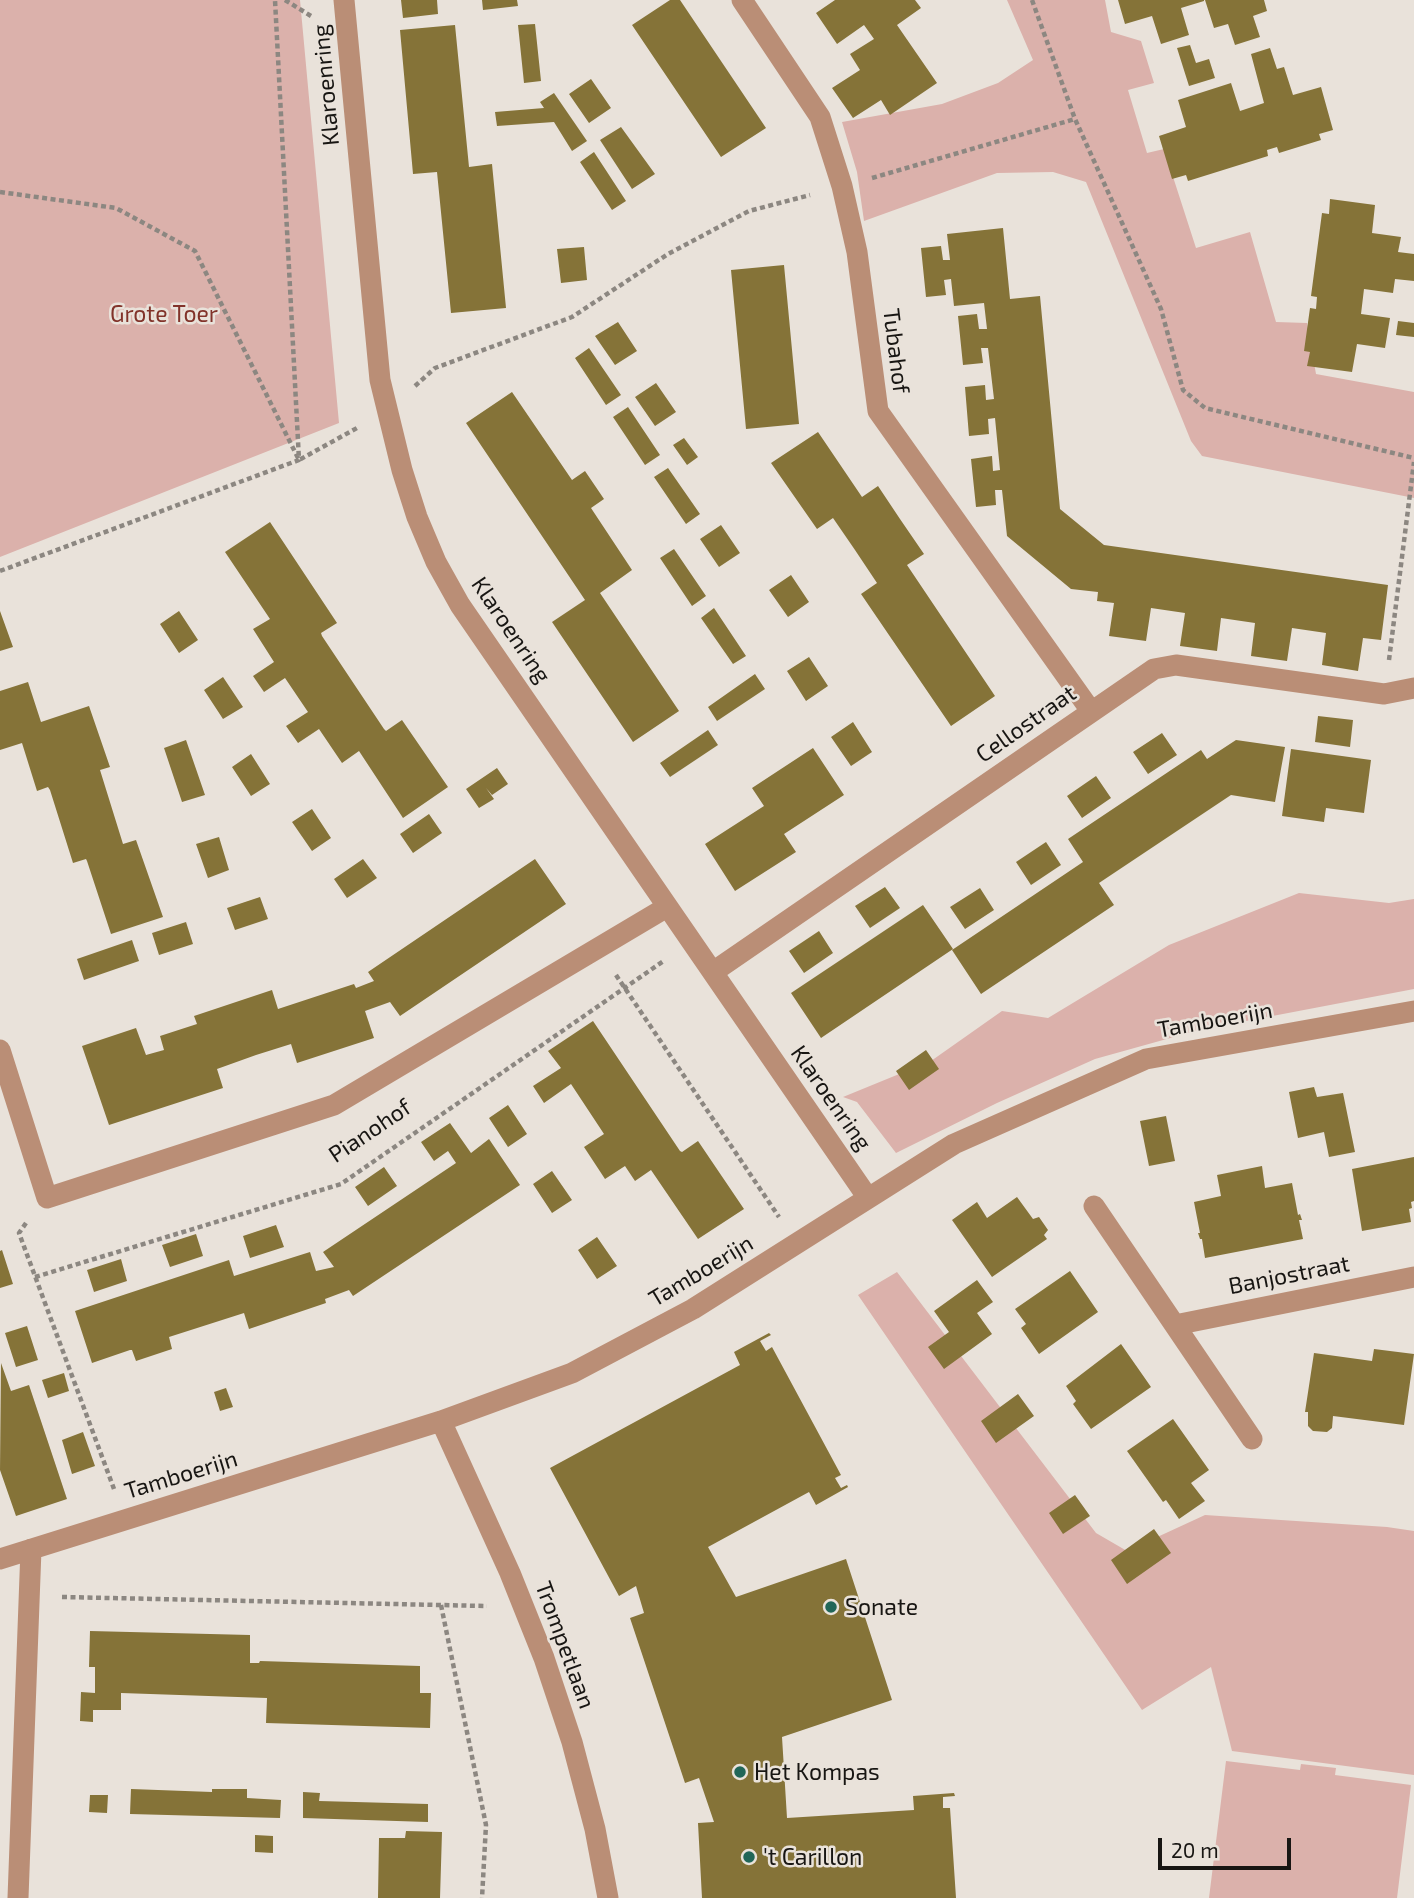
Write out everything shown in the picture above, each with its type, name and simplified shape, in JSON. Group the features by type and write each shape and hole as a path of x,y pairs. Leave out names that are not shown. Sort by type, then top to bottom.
{"street":[{"name":"Klaroenring","path":"344,0 380,380 417,517 436,562 454,594 868,1198"},
{"name":"Tubahof","path":"742,0 820,117 842,186 858,252 878,411 1091,711"},
{"name":"Cellostraat","path":"713,972 1154,669 1176,664 1384,694 1414,688"},
{"name":"Pianohof","path":"47,1198 334,1105 667,907"},
{"name":"Tamboerijn","path":"0,1559 441,1421 572,1373 693,1309 954,1144 1146,1059 1414,1011"},
{"path":"0,1050 47,1198"},
{"path":"1094,1206 1252,1439"},
{"name":"Banjostraat","path":"1175,1325 1414,1277"},
{"name":"Trompetlaan","path":"441,1421 544,1658 572,1742 608,1898"},
{"path":"18,1898 31,1549"}],"path":[{"path":"275,0 299,460"},
{"path":"1032,0 1074,119 1161,309 1184,390 1205,408 1414,461 1384,694"},
{"path":"0,571 299,460 387,412 435,368 572,317 668,254 750,211 1074,119"},
{"path":"0,192 116,208 195,251 299,460"},
{"name":"Pianohof","path":"35,1277 341,1184 691,942"},
{"path":"597,948 797,1243"},
{"path":"47,1198 19,1233 125,1520"},
{"path":"29,1596 524,1607"},
{"path":"441,1605 486,1825 482,1898"}],"green space":[{"name":"Grote Toer","path":"0,0 300,0 339,423 0,557"},
{"path":"1007,0 1105,0 1111,32 1141,41 1154,83 1128,90 1147,153 1164,149 1196,248 1250,232 1276,322 1307,323 1316,374 1414,392 1414,498 1202,456 1191,441 1086,182 1053,172 997,173 864,221 857,172 842,122 942,104 998,83 1033,60"},
{"path":"1299,893 1389,903 1414,899 1414,989 1199,1030 1095,1059 896,1153 857,1102 843,1097 931,1061 1002,1011 1048,1018 1169,945"},
{"path":"897,1272 1096,1533 1127,1551 1205,1515 1414,1531 1414,1775 1232,1751 1211,1667 1142,1710 858,1295"},
{"path":"1226,1761 1300,1770 1301,1764 1336,1768 1335,1775 1411,1785 1397,1898 1209,1898"}],"building":[{"path":"401,0 437,0 438,14 403,18"},
{"path":"482,0 517,0 518,6 483,10"},
{"path":"670,0 680,0 766,128 721,157 632,25"},
{"path":"835,0 915,0 921,8 897,25 937,83 890,115 881,100 853,118 832,88 860,70 850,54 874,39 864,25 837,44 816,13"},
{"path":"1118,0 1204,1 1181,8 1189,35 1161,44 1152,16 1125,24"},
{"path":"1205,0 1264,0 1267,11 1253,16 1260,37 1235,45 1228,24 1214,28"},
{"path":"535,24 541,81 524,83 518,25"},
{"path":"455,25 469,167 492,164 506,308 451,313 437,172 413,174 400,30"},
{"path":"1190,45 1196,63 1209,59 1215,78 1189,86 1177,48"},
{"path":"1270,48 1277,69 1284,67 1293,95 1321,87 1333,130 1319,134 1321,140 1279,153 1277,147 1267,150 1268,156 1188,181 1186,175 1172,179 1159,136 1186,127 1178,100 1231,83 1240,111 1264,103 1251,54"},
{"path":"591,79 611,108 589,123 569,94"},
{"path":"554,93 587,141 572,151 554,122 497,126 495,112 544,108 540,102"},
{"path":"621,127 655,174 632,189 600,140"},
{"path":"594,152 626,201 612,210 580,162"},
{"path":"1330,199 1375,205 1372,233 1401,237 1398,252 1414,254 1414,281 1395,279 1393,293 1364,289 1361,314 1390,318 1385,348 1357,344 1352,372 1307,366 1310,352 1304,351 1310,308 1316,309 1317,297 1311,296 1322,213 1329,214"},
{"path":"1003,228 1010,299 1040,296 1060,509 1104,545 1388,585 1381,640 1363,638 1358,671 1322,665 1326,633 1292,628 1287,661 1251,656 1255,623 1221,618 1217,651 1180,646 1185,613 1151,608 1146,641 1109,636 1114,603 1097,601 1098,592 1071,589 1007,536 1002,490 995,490 996,505 976,507 971,459 992,456 993,471 1000,470 995,418 988,419 989,434 969,436 965,387 985,385 986,400 994,399 988,348 981,348 983,363 963,365 958,316 977,314 979,329 987,329 984,303 954,306 951,279 944,280 946,295 926,297 921,248 941,246 943,260 950,260 947,234"},
{"path":"584,247 587,280 561,283 557,249"},
{"path":"784,265 799,424 746,429 731,270"},
{"path":"1398,321 1414,323 1414,337 1396,335"},
{"path":"618,322 637,351 615,365 595,336"},
{"path":"589,348 621,395 606,405 575,358"},
{"path":"656,383 676,412 655,426 635,397"},
{"path":"512,392 572,480 585,471 604,499 591,508 632,570 600,593 679,711 633,742 552,622 585,600 466,423"},
{"path":"628,407 660,455 645,465 613,417"},
{"path":"818,432 862,497 878,486 924,554 907,565 995,696 951,726 861,594 877,583 855,550 833,518 817,529 771,463"},
{"path":"684,438 698,457 687,465 673,445"},
{"path":"668,468 700,514 686,524 654,477"},
{"path":"270,522 337,623 321,633 322,636 384,729 386,731 402,720 448,787 403,818 359,751 342,763 319,729 298,743 286,726 308,712 285,678 264,692 253,676 274,662 253,629 270,619 225,552"},
{"path":"721,525 740,553 719,567 700,539"},
{"path":"674,549 706,596 692,606 660,558"},
{"path":"791,575 809,602 788,617 769,590"},
{"path":"714,608 746,656 733,664 701,618"},
{"path":"0,611 13,647 0,651"},
{"path":"179,611 198,640 179,653 160,624"},
{"path":"809,657 828,686 806,701 787,671"},
{"path":"755,674 765,689 717,721 708,707"},
{"path":"223,677 243,707 223,719 204,690"},
{"path":"28,682 41,722 89,706 110,767 100,770 123,844 136,840 163,917 111,934 87,861 86,859 73,863 50,790 48,787 37,791 22,743 0,750 0,691"},
{"path":"1318,716 1353,720 1350,747 1315,742"},
{"path":"853,722 872,752 851,766 831,737"},
{"path":"708,730 718,745 670,777 660,763"},
{"path":"1162,733 1177,755 1148,774 1133,752"},
{"path":"186,740 205,795 182,802 164,748"},
{"path":"1236,740 1285,747 1275,802 1231,795 1099,883 1114,905 981,994 952,950 1083,862 1068,839 1201,750 1207,759"},
{"path":"813,748 844,795 784,834 796,852 735,891 705,844 764,806 752,788"},
{"path":"1291,749 1371,760 1364,813 1326,808 1324,822 1282,816"},
{"path":"251,754 270,784 251,796 232,767"},
{"path":"497,768 508,784 492,795 486,788 494,799 479,808 466,789"},
{"path":"1096,776 1111,798 1082,818 1067,796"},
{"path":"312,809 331,838 312,851 292,822"},
{"path":"429,814 442,833 413,853 400,834"},
{"path":"219,837 229,870 208,878 196,844"},
{"path":"1046,842 1061,865 1031,885 1016,862"},
{"path":"363,859 377,878 347,898 334,879"},
{"path":"535,859 566,904 400,1016 390,1002 365,1011 374,1038 297,1063 291,1044 256,1055 217,1069 223,1088 109,1125 82,1046 136,1028 146,1055 164,1050 160,1036 197,1024 194,1016 272,990 278,1009 354,984 356,988 374,981 368,972"},
{"path":"885,887 900,908 870,928 855,906"},
{"path":"980,888 994,910 965,929 950,907"},
{"path":"260,897 268,919 235,930 227,908"},
{"path":"923,905 953,949 821,1038 791,993"},
{"path":"186,922 193,944 159,955 152,933"},
{"path":"819,931 833,953 804,973 789,951"},
{"path":"132,940 139,961 84,980 77,959"},
{"path":"593,1021 680,1151 698,1141 744,1209 698,1239 651,1170 635,1181 625,1166 605,1179 584,1147 604,1134 571,1084 544,1103 533,1086 561,1068 548,1051"},
{"path":"926,1050 939,1069 909,1090 896,1071"},
{"path":"1314,1087 1317,1097 1343,1093 1355,1152 1329,1157 1324,1132 1298,1138 1289,1092"},
{"path":"508,1105 527,1134 508,1147 489,1118"},
{"path":"1166,1116 1175,1161 1149,1166 1140,1121"},
{"path":"450,1123 471,1153 489,1139 520,1185 353,1296 349,1290 325,1299 326,1303 249,1329 244,1313 169,1337 172,1349 136,1361 130,1350 92,1363 75,1311 229,1260 234,1276 310,1252 316,1271 334,1267 323,1252 456,1163 448,1151 434,1161 421,1142"},
{"path":"1414,1157 1414,1201 1409,1209 1411,1222 1362,1231 1352,1169"},
{"path":"1262,1166 1265,1188 1292,1183 1298,1215 1300,1214 1302,1220 1299,1220 1303,1239 1205,1258 1194,1202 1221,1196 1217,1175"},
{"path":"384,1167 397,1186 368,1206 355,1187"},
{"path":"552,1171 572,1200 552,1213 533,1184"},
{"path":"1017,1197 1033,1219 1039,1217 1048,1230 1044,1235 1047,1239 992,1277 952,1220 977,1202 987,1218"},
{"path":"276,1225 284,1247 250,1258 243,1236"},
{"path":"196,1234 203,1256 170,1267 162,1245"},
{"path":"597,1237 617,1266 597,1279 578,1250"},
{"path":"2,1250 13,1284 0,1288 0,1251"},
{"path":"121,1259 127,1281 94,1292 87,1270"},
{"path":"1070,1271 1098,1312 1039,1354 1021,1328 1026,1324 1015,1309"},
{"path":"977,1280 993,1302 977,1313 992,1334 944,1369 928,1347 949,1332 934,1311"},
{"path":"27,1326 38,1360 16,1367 5,1333"},
{"path":"769,1333 771,1335 760,1341 766,1351 772,1347 841,1475 835,1478 841,1488 847,1485 848,1487 816,1505 809,1492 708,1547 736,1597 846,1559 892,1700 782,1737 787,1818 914,1810 913,1796 954,1793 955,1796 943,1797 943,1808 950,1808 956,1898 702,1898 698,1823 714,1822 699,1778 685,1783 630,1618 644,1613 636,1586 619,1596 550,1468 740,1365 734,1352"},
{"path":"1121,1344 1151,1387 1091,1429 1073,1404 1076,1401 1066,1386"},
{"path":"1374,1349 1414,1354 1404,1425 1333,1416 1332,1428 1327,1432 1313,1431 1308,1426 1308,1412 1305,1412 1314,1353 1372,1361"},
{"path":"1,1363 11,1391 29,1385 67,1499 16,1516 0,1470"},
{"path":"64,1373 69,1391 48,1398 42,1380"},
{"path":"226,1388 233,1407 220,1411 214,1392"},
{"path":"1018,1394 1034,1416 996,1443 981,1421"},
{"path":"1173,1419 1209,1470 1191,1483 1205,1501 1179,1519 1166,1500 1163,1502 1127,1451"},
{"path":"83,1432 95,1466 72,1474 62,1440"},
{"path":"1075,1495 1090,1516 1063,1534 1049,1513"},
{"path":"1154,1529 1171,1553 1127,1584 1111,1560"},
{"path":"90,1631 250,1635 250,1663 260,1661 420,1666 420,1693 431,1693 430,1728 266,1723 267,1698 121,1693 121,1710 93,1710 93,1722 80,1721 81,1692 95,1693 95,1667 89,1667"},
{"path":"131,1789 212,1792 212,1789 247,1789 247,1798 281,1800 280,1818 130,1814"},
{"path":"303,1792 320,1793 319,1801 428,1804 428,1822 303,1818"},
{"path":"90,1795 108,1795 107,1813 89,1812"},
{"path":"406,1831 442,1832 440,1898 378,1898 379,1838 405,1838"},
{"path":"255,1835 273,1836 273,1853 255,1852"}],"place":[{"name":"Sonate","path":"831,1607"},
{"name":"Het Kompas","path":"740,1772"},
{"name":"'t Carillon","path":"749,1857"}]}
